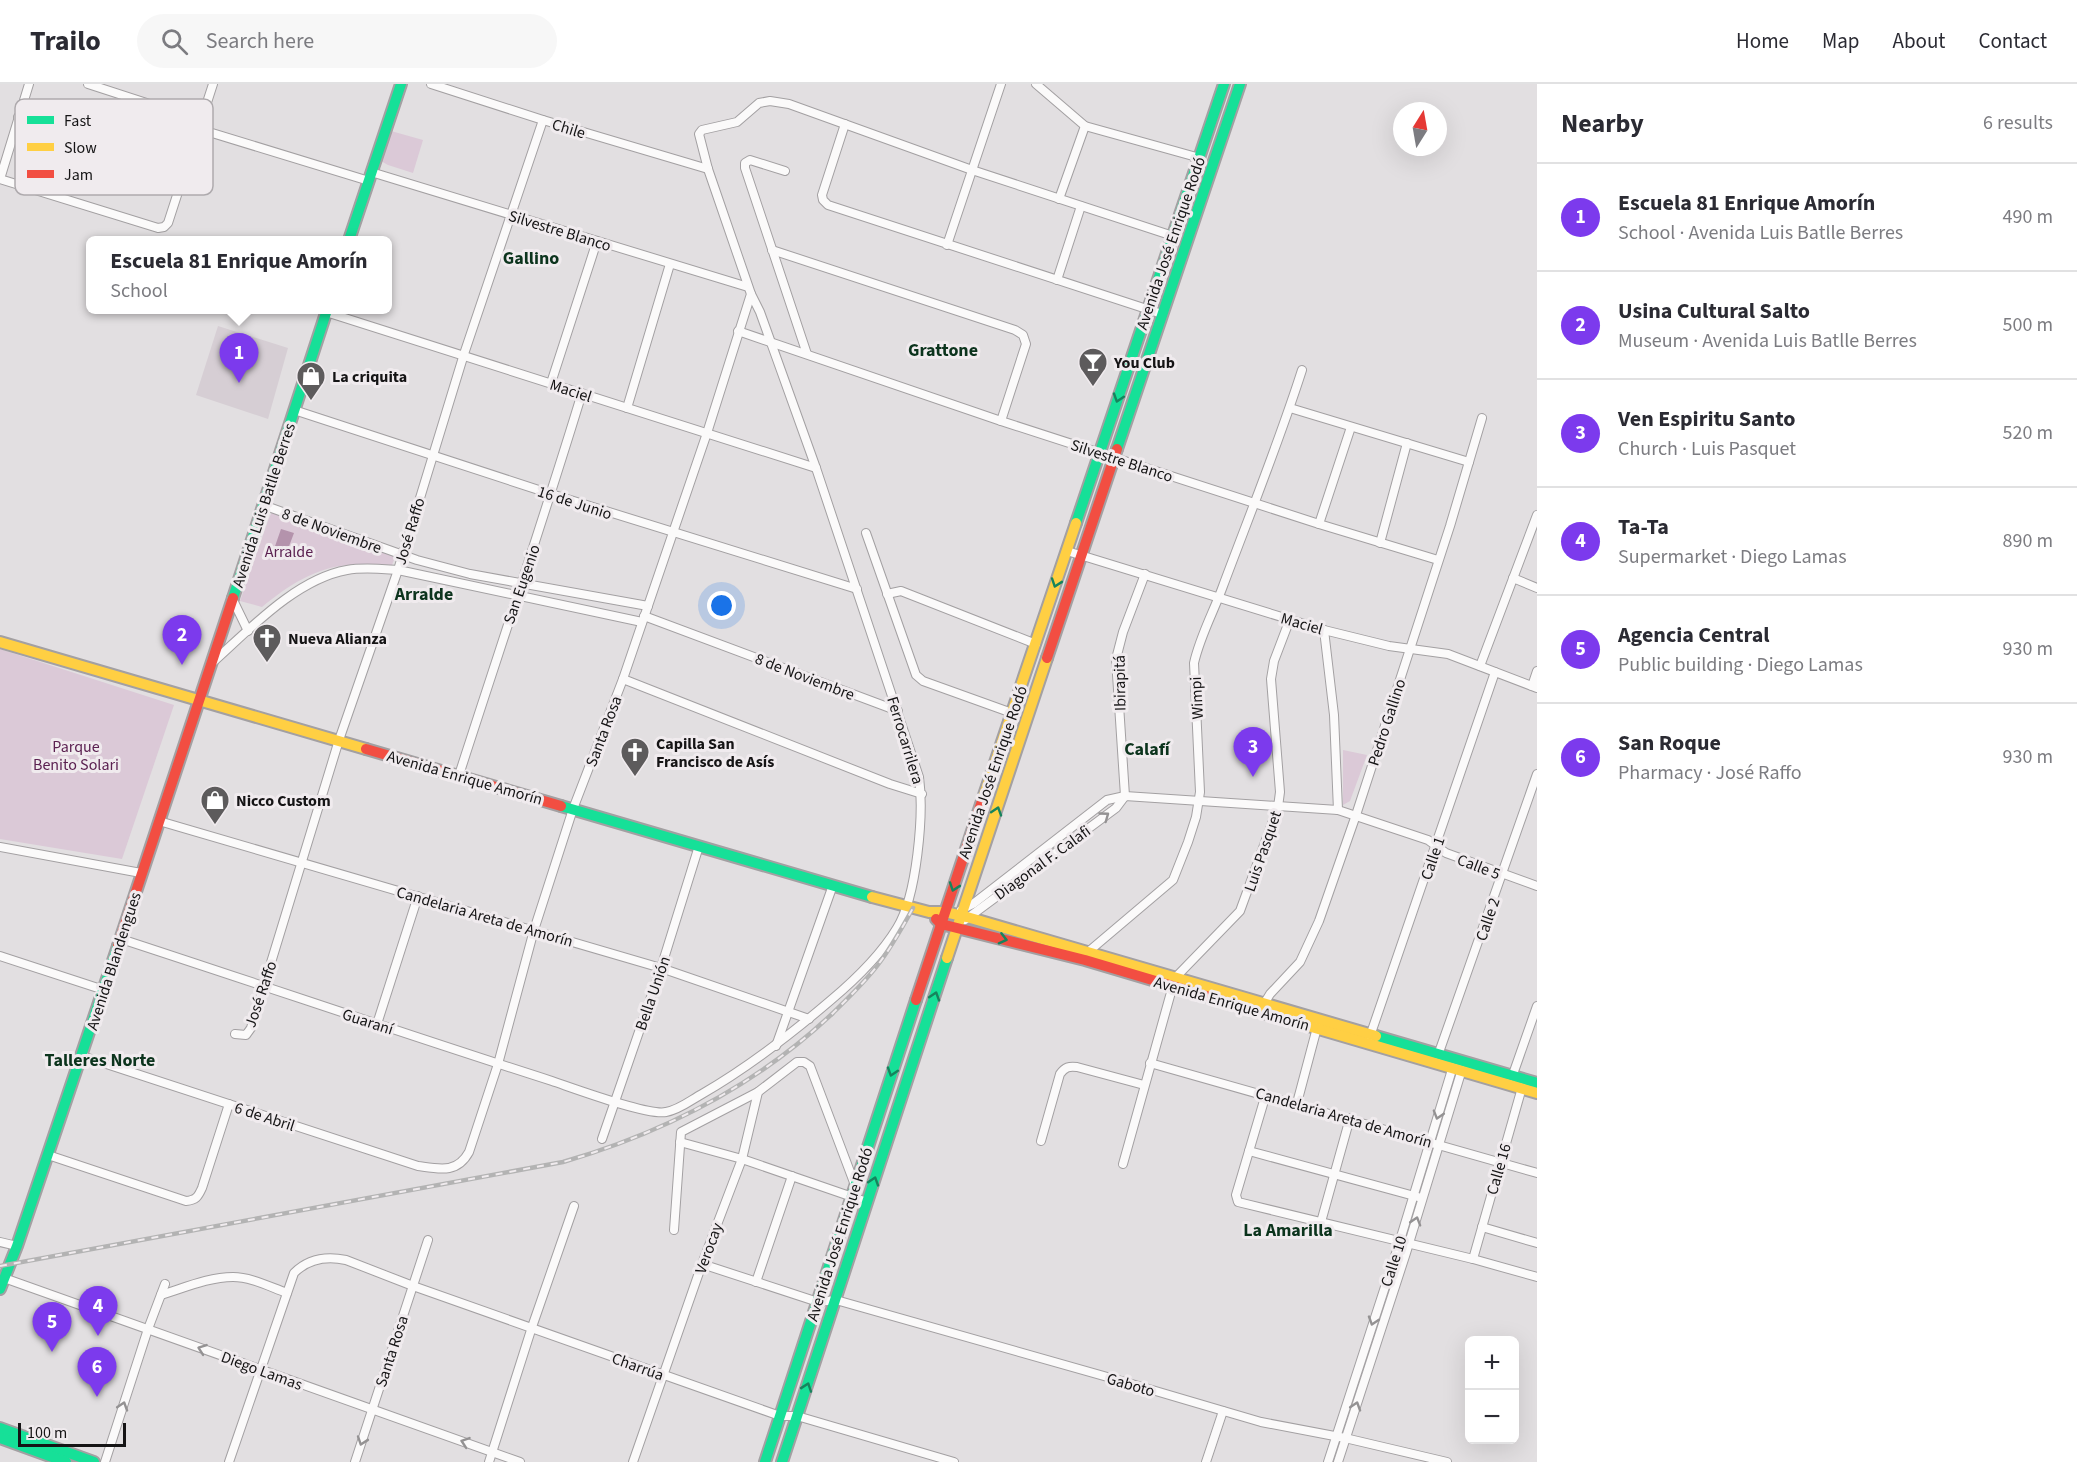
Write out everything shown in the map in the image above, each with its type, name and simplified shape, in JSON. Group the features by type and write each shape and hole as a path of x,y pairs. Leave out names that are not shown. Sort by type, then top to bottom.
{"street":[{"path":"24,99 29,84"},
{"name":"Silvestre Blanco","path":"88,84 129,99"},
{"path":"208,99 213,84"},
{"path":"350,236 401,84"},
{"name":"Chile","path":"431,84 708,169"},
{"path":"947,245 1001,84"},
{"name":"Avenida José Enrique Rodó","path":"782,1462 958,927 958,913 1012,713 1224,84"},
{"name":"Avenida José Enrique Rodó","path":"765,1462 941,924 958,913 1082,556 1240,84"},
{"path":"1041,86 1084,126 1200,158"},
{"name":"Ferrocarrilera","path":"615,1101 664,1113 731,1078 776,1047 853,982 881,950 897,928 912,885 920,834 922,794 920,777 816,468 760,312 750,291 708,169 699,134 702,130 736,122 759,103 770,101 789,104 845,124"},
{"name":"José Raffo","path":"235,1034 246,1035 251,1028 339,740 398,570 401,554 464,354 543,120"},
{"path":"1162,314 828,204 823,200 822,195 845,124 972,170 1173,236"},
{"path":"1059,198 1084,126"},
{"path":"15,127 0,179 15,184"},
{"name":"Silvestre Blanco","path":"213,129 370,177 511,214 750,291"},
{"path":"785,171 750,160 745,163 807,354"},
{"path":"1190,187 1204,190"},
{"path":"52,195 158,228 168,223 178,195"},
{"path":"1057,280 1082,206"},
{"path":"551,383 597,241"},
{"path":"772,250 1023,334 1026,344 1001,421"},
{"path":"627,408 670,264"},
{"name":"Santa Rosa","path":"449,1169 464,1162 469,1152 498,1064 534,930 573,809 623,679 674,533 750,291"},
{"name":"Avenida Luis Batlle Berres","path":"198,700 325,314"},
{"name":"Maciel","path":"339,314 816,468"},
{"name":"Silvestre Blanco","path":"738,331 1001,421 1438,560"},
{"name":"Wimpi","path":"1086,956 1173,880 1188,842 1199,801 1200,778 1194,663 1290,408 1302,370"},
{"name":"San Eugenio","path":"459,775 582,393"},
{"path":"1290,408 1469,462"},
{"name":"16 de Junio","path":"294,410 551,494 857,589"},
{"name":"Pedro Gallino","path":"1262,1007 1300,962 1307,949 1356,815 1482,418"},
{"path":"1319,524 1351,427"},
{"path":"1380,543 1407,443"},
{"name":"8 de Noviembre","path":"263,505 401,554 470,574 648,606"},
{"path":"1479,666 1537,515"},
{"path":"866,533 916,675 922,681 1012,713"},
{"name":"Maciel","path":"1067,551 1324,630 1389,646 1448,654 1534,687"},
{"name":"8 de Noviembre","path":"211,664 292,594 345,570 369,568 398,570 643,619 898,711"},
{"name":"Ibirapitá","path":"1125,796 1117,651 1145,574"},
{"path":"1513,579 1537,588"},
{"path":"887,594 901,591 1036,644"},
{"path":"232,598 248,631"},
{"name":"Luis Pasquet","path":"1173,982 1240,911 1278,807 1280,792 1271,679 1274,661 1290,619"},
{"path":"1324,630 1334,715 1338,810"},
{"name":"Avenida Enrique Amorín","path":"0,642 906,907 929,912 958,913 1086,956 1511,1080 1537,1093"},
{"path":"1534,687 1537,671"},
{"name":"Calle 1","path":"1369,1039 1495,672"},
{"path":"623,679 890,784 922,794"},
{"name":"Avenida Blandengues","path":"0,1289 82,1056 198,700"},
{"name":"Calle 2","path":"1437,1058 1537,774"},
{"name":"Diagonal F. Calafi","path":"958,913 1107,800 1125,796 1338,810 1356,815"},
{"name":"Calle 5","path":"1356,815 1428,840 1446,853 1537,886"},
{"name":"Candelaria Areta de Amorín","path":"159,821 661,968 809,1019"},
{"name":"Bella Unión","path":"602,1139 661,968 699,846"},
{"path":"0,847 141,873"},
{"path":"776,1047 833,885"},
{"path":"377,1024 418,896"},
{"path":"929,912 941,924"},
{"name":"Avenida Enrique Amorín","path":"941,924 1086,956"},
{"name":"Guaraní","path":"121,939 615,1101"},
{"path":"0,956 104,990"},
{"path":"1123,1164 1173,982"},
{"path":"1511,1080 1537,1006"},
{"path":"1298,1103 1318,1024"},
{"name":"6 de Abril","path":"82,1056 418,1166 449,1169"},
{"path":"674,1230 681,1132 758,1092 796,1062 804,1062 810,1066 853,1190"},
{"name":"Candelaria Areta de Amorín","path":"1150,1062 1537,1173"},
{"name":"Calle 10","path":"1328,1462 1430,1142 1458,1065"},
{"name":"Calle 10","path":"1338,1462 1423,1199 1458,1065"},
{"path":"1041,1141 1060,1074 1064,1069 1070,1066 1077,1067 1144,1085"},
{"name":"Avenida Enrique Amorín","path":"1523,1084 1537,1083"},
{"name":"Calle 16","path":"1473,1259 1523,1084"},
{"name":"Verocay","path":"633,1462 702,1264 742,1160 758,1092"},
{"path":"1266,1094 1236,1195 1238,1202 1473,1259 1537,1277"},
{"path":"48,1155 186,1201 196,1199 199,1196 229,1104"},
{"path":"1321,1222 1350,1118"},
{"path":"680,1143 792,1176 853,1190 867,1202"},
{"path":"1249,1151 1423,1199"},
{"path":"756,1282 792,1176"},
{"path":"489,1462 574,1206"},
{"path":"1482,1227 1537,1243"},
{"name":"Santa Rosa","path":"355,1462 428,1240"},
{"path":"0,1242 17,1246"},
{"name":"Charrúa","path":"287,1293 294,1274 301,1266 311,1261 325,1259 346,1260 413,1286 780,1416 797,1416 954,1462"},
{"path":"702,1264 818,1302"},
{"path":"161,1295 210,1280 235,1277 287,1293 229,1462"},
{"name":"Diego Lamas","path":"4,1278 520,1462"},
{"path":"105,1462 165,1284"},
{"name":"Gaboto","path":"818,1302 836,1300 1261,1422 1345,1438 1422,1459 1447,1462"},
{"path":"1206,1462 1223,1411"},
{"path":"0,1428 78,1459 94,1462"},
{"path":"0,1438 66,1462"}],"shaded area":[{"path":"218,326 288,348 268,419 196,395"},
{"path":"281,529 294,533 285,557 273,552"}],"green space":[{"path":"391,131 423,140 413,173 381,161"},
{"name":"Arralde","path":"272,512 395,557 392,565 355,565 325,569 303,579 262,607 240,601"},
{"name":"Parque Benito Solari","path":"0,649 174,705 122,859 0,839"},
{"path":"1343,750 1367,755 1350,801 1343,805"}],"railway":[{"path":"0,1266 563,1162 637,1137 707,1104 773,1063 804,1039 833,1013 872,972 892,945 913,908"}],"traffic: fast":[{"path":"350,236 401,84"},
{"path":"1076,523 1224,84"},
{"path":"1117,449 1240,84"},
{"path":"233,598 326,314"},
{"path":"561,806 872,897"},
{"path":"0,1289 17,1246 118,946"},
{"path":"782,1462 947,958"},
{"path":"765,1462 916,1000"},
{"path":"1376,1036 1537,1083"},
{"path":"0,1428 94,1462"},
{"path":"0,1438 66,1462"}],"traffic: slow":[{"path":"982,801 1076,523"},
{"path":"0,642 366,749"},
{"path":"947,958 1047,658"},
{"path":"872,897 929,912 945,912 967,917 1376,1036"},
{"path":"1223,1001 1537,1093"}],"traffic: jam":[{"path":"1047,658 1117,449"},
{"path":"118,946 233,598"},
{"path":"366,749 561,806"},
{"path":"916,1000 982,801"},
{"path":"936,919 941,924 1085,960 1223,1001"}],"place":[{"name":"Escuela 81 Enrique Amorín","path":"239,383"},
{"name":"You Club","path":"1093,388"},
{"name":"La criquita","path":"311,402"},
{"name":"Nueva Alianza","path":"267,664"},
{"name":"Usina Cultural Salto","path":"182,665"},
{"name":"Ven Espiritu Santo","path":"1253,777"},
{"name":"Capilla San Francisco de Asís","path":"635,778"},
{"name":"Nicco Custom","path":"215,826"},
{"name":"Ta-Ta","path":"98,1336"},
{"name":"Agencia Central","path":"52,1352"},
{"name":"San Roque","path":"97,1397"}],"district":[{"name":"Gallino","path":"531,258"},
{"name":"Grattone","path":"943,350"},
{"name":"Arralde","path":"424,594"},
{"name":"Calafí","path":"1147,749"},
{"name":"Talleres Norte","path":"100,1060"},
{"name":"La Amarilla","path":"1288,1230"}]}
